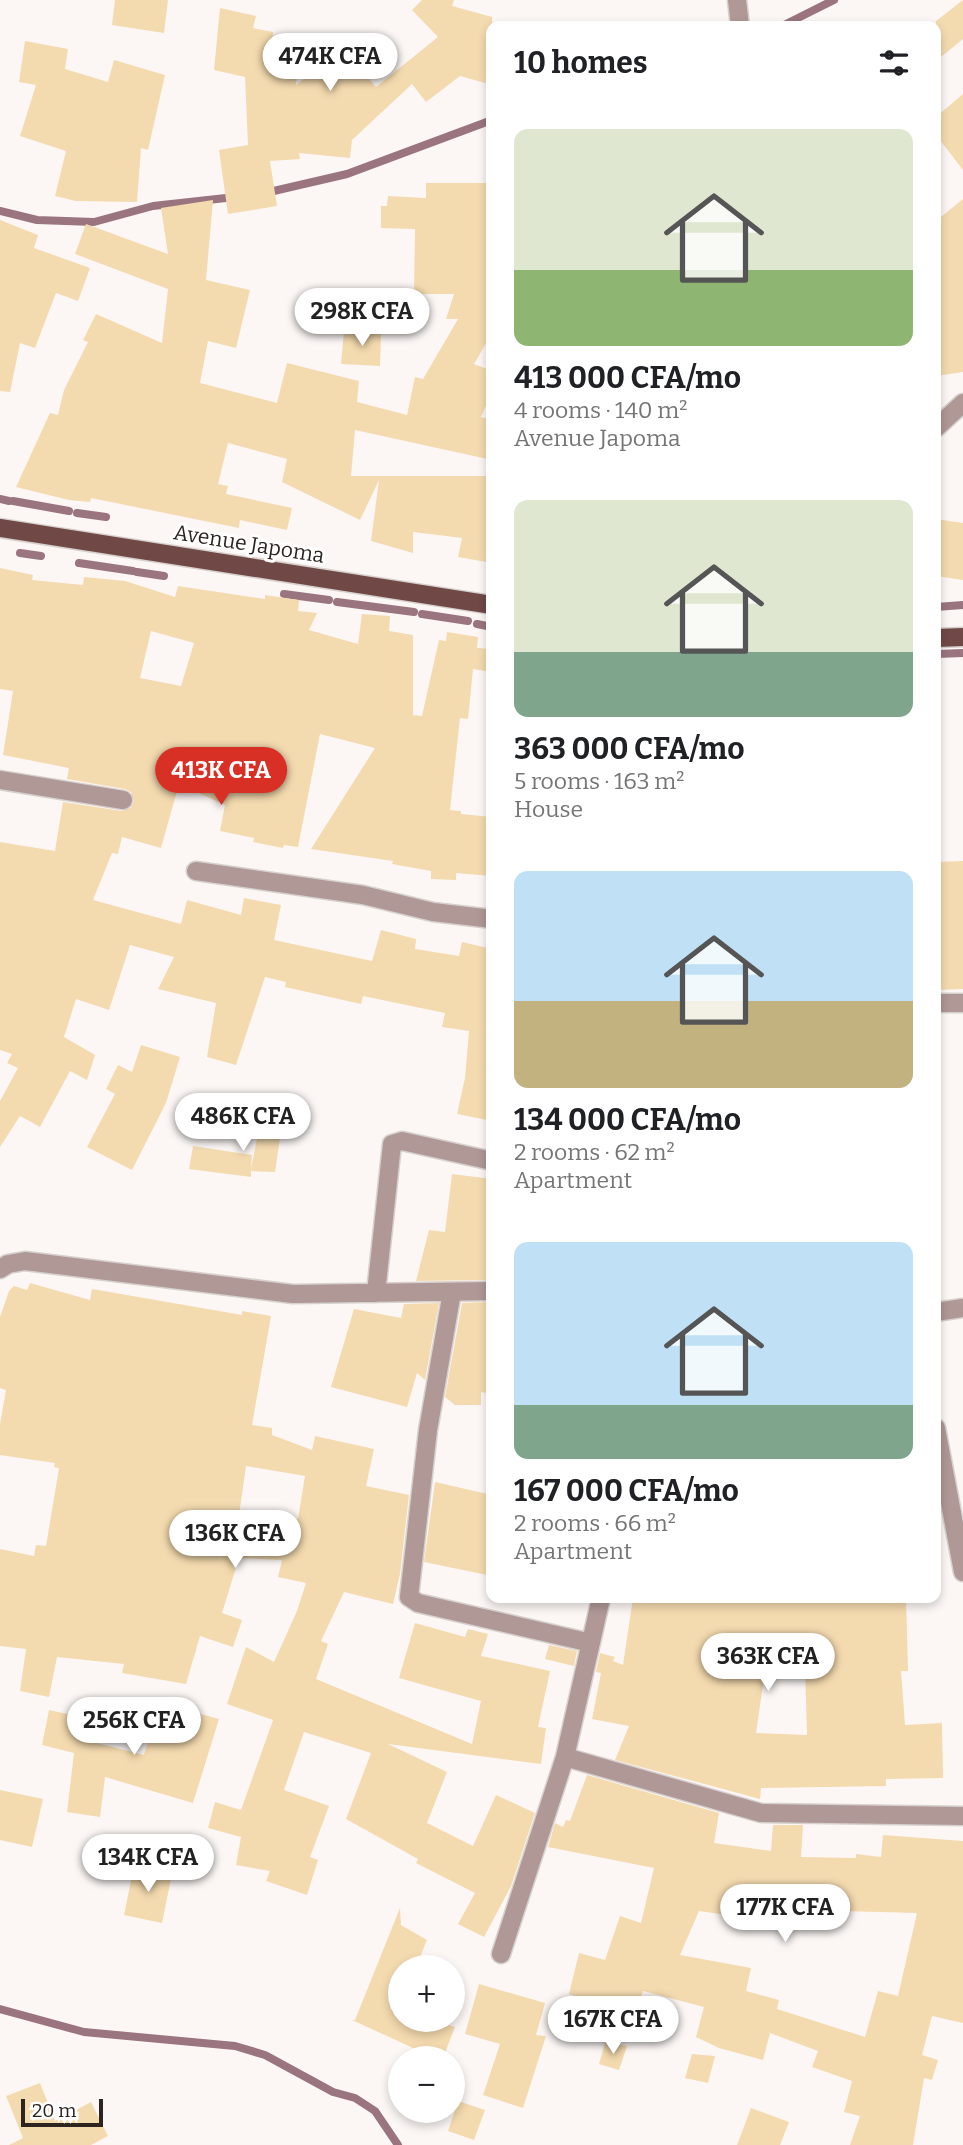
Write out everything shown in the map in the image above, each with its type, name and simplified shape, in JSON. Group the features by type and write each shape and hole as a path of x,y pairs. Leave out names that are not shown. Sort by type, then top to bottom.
{"main road":[{"name":"Avenue Japoma","path":"0,528 486,604"},
{"path":"941,638 963,637"}],"street":[{"path":"737,0 739,21"},
{"path":"941,423 963,403"},
{"path":"0,780 123,800"},
{"path":"196,871 363,895 433,912 486,918"},
{"path":"941,1003 963,1003"},
{"path":"376,1293 392,1144 402,1141 486,1160"},
{"path":"0,1269 8,1264 25,1261 293,1294 486,1291"},
{"path":"452,1292 428,1430 409,1597 418,1603 591,1643"},
{"path":"941,1311 963,1308"},
{"path":"941,1455 963,1572"},
{"path":"501,1954 565,1757 600,1603"},
{"path":"565,1757 761,1813 818,1816 963,1816"}],"building":[{"path":"115,0 168,0 164,33 112,25"},
{"path":"422,0 454,0 452,6 492,17 492,21 486,21 486,83 460,76 426,102 412,84 352,140 350,158 299,153 300,159 270,161 277,206 228,214 219,150 248,145 245,77 214,70 220,8 256,16 253,28 273,32 272,46 299,49 296,85 343,48 376,87 438,37 412,10"},
{"path":"963,0 963,39 941,57 941,21 936,21"},
{"path":"25,41 68,49 65,69 108,82 114,60 165,75 148,150 141,148 137,202 76,201 55,196 66,151 20,136 36,85 19,82"},
{"path":"963,94 963,170 941,141 941,113"},
{"path":"426,183 486,183 486,343 474,364 486,369 486,406 481,417 486,418 486,459 355,430 351,476 486,476 486,562 458,557 462,538 413,532 413,553 371,541 379,480 360,520 282,482 287,459 228,443 218,484 228,486 226,494 292,508 287,530 240,520 239,528 91,498 90,502 69,500 16,487 50,413 58,415 64,390 88,342 83,340 96,314 162,343 168,289 75,254 86,224 168,254 161,208 213,200 206,280 250,290 236,348 208,341 200,383 277,403 287,363 359,381 357,402 407,415 415,377 423,379 458,319 446,319 454,294 414,294 415,229 381,228 381,206 387,206 388,196 426,198"},
{"path":"963,199 963,372 941,375 941,217"},
{"path":"0,220 38,235 34,248 90,268 78,301 56,293 35,348 20,343 10,392 0,391"},
{"path":"344,331 381,332 380,366 341,364"},
{"path":"941,520 963,523 963,580 941,577"},
{"path":"0,568 33,575 32,580 83,585 84,577 125,581 175,597 178,586 265,599 265,595 299,600 298,611 317,613 309,630 358,644 362,614 390,616 389,631 413,635 413,715 422,716 439,640 446,641 447,632 478,637 477,648 486,649 486,671 473,669 468,719 460,718 450,810 486,816 486,876 456,873 456,880 431,879 431,871 392,864 393,861 311,849 375,748 320,734 298,847 284,845 283,848 253,842 254,838 220,831 225,805 179,784 161,848 122,837 118,854 112,853 93,900 181,924 187,900 241,915 244,898 281,905 274,940 372,961 381,930 416,939 415,949 459,956 462,942 486,948 486,1120 457,1114 465,1078 469,1031 442,1027 445,1013 363,996 361,1004 285,987 286,982 265,977 236,1065 207,1057 216,1003 158,989 174,957 130,945 109,1010 76,999 64,1037 95,1055 87,1080 70,1071 40,1127 20,1116 0,1147 0,1101 18,1068 7,1063 12,1054 0,1050 0,842 55,851 63,802 122,811 131,808 134,801 131,792 125,789 67,779 69,768 3,755 13,691 0,689","holes":["151,631 194,643 181,686 140,678"]},
{"path":"963,861 963,989 941,990 941,862"},
{"path":"141,1045 180,1057 166,1103 132,1170 87,1147 115,1094 106,1089 118,1065 132,1072"},
{"path":"262,1113 283,1118 275,1172 251,1171 251,1177 189,1169 193,1146 252,1155 251,1169"},
{"path":"452,1174 486,1178 486,1280 416,1281 429,1230 445,1232"},
{"path":"30,1283 90,1300 92,1289 242,1315 242,1311 271,1316 252,1425 272,1428 272,1435 312,1450 315,1436 374,1449 366,1486 409,1495 400,1574 393,1604 344,1592 321,1641 328,1644 316,1679 472,1744 481,1701 399,1678 415,1623 465,1637 468,1629 488,1634 481,1656 550,1671 538,1727 546,1728 541,1764 388,1744 447,1772 427,1823 473,1846 496,1795 535,1813 511,1886 484,1937 458,1924 475,1893 416,1863 418,1859 346,1819 371,1753 304,1732 284,1790 329,1806 310,1857 318,1860 307,1895 266,1881 270,1871 236,1865 241,1837 208,1828 215,1802 241,1810 273,1720 227,1704 246,1647 274,1662 297,1611 306,1583 278,1577 282,1560 239,1558 222,1613 242,1620 233,1647 200,1636 186,1684 122,1673 124,1664 57,1657 49,1697 20,1691 26,1649 0,1646 0,1549 34,1556 36,1545 46,1546 59,1468 54,1467 55,1463 0,1455 0,1424 6,1390 0,1388 0,1317 9,1291 14,1286 27,1290","holes":["246,1466 305,1476 298,1519 239,1515"]},
{"path":"486,1302 486,1393 481,1392 481,1405 455,1405 445,1397 462,1303"},
{"path":"439,1303 425,1380 417,1373 407,1407 331,1387 354,1309 401,1318 404,1304"},
{"path":"435,1482 486,1494 486,1575 424,1562"},
{"path":"632,1603 906,1603 908,1671 901,1671 905,1725 942,1723 943,1778 886,1779 886,1786 761,1788 760,1799 615,1760 629,1726 592,1719 601,1673 596,1672 600,1653 615,1657 613,1661 623,1665","holes":["766,1664 805,1669 807,1735 756,1733"]},
{"path":"549,1645 577,1651 574,1666 545,1659"},
{"path":"159,1703 219,1719 193,1803 105,1777 100,1817 67,1812 74,1753 42,1745 49,1710 94,1720 89,1741 144,1755"},
{"path":"587,1775 719,1813 714,1843 771,1851 773,1825 803,1825 801,1857 856,1858 856,1854 881,1857 883,1835 963,1841 963,2023 932,2016 922,2055 938,2060 932,2080 924,2078 913,2145 850,2145 860,2116 844,2112 852,2081 812,2067 818,2051 770,2033 763,2060 719,2048 696,2037 704,2007 643,1991 636,2017 569,1994 579,1953 605,1960 620,1916 641,1923 654,1868 548,1847 555,1823 563,1827 566,1820 570,1821","holes":["699,1911 790,1924 791,1915 844,1915 844,1911 917,1913 898,1996 878,1991 865,2037 777,2009 779,2000 746,1991 751,1968 680,1955"]},
{"path":"0,1790 43,1799 32,1847 0,1840"},
{"path":"134,1866 172,1874 162,1923 124,1915"},
{"path":"400,1908 401,1925 427,1940 421,1955 388,1955 388,2032 453,2032 448,2046 409,2046 352,2020 355,2020"},
{"path":"479,1984 545,2003 536,2035 546,2036 523,2108 483,2095 500,2044 465,2034"},
{"path":"605,2043 627,2046 619,2070 599,2064"},
{"path":"692,2054 715,2056 708,2083 685,2078"},
{"path":"40,2083 55,2121 91,2102 108,2136 91,2145 9,2145 23,2138 6,2096"},
{"path":"465,2103 485,2110 474,2140 448,2131 451,2123 465,2123"},
{"path":"751,2108 789,2122 780,2145 737,2145"}],"waterway":[{"path":"792,21 834,0"},
{"path":"265,193 347,174 486,122"},
{"path":"0,211 37,220 94,222 153,206 235,197"},
{"path":"0,499 9,501"},
{"path":"13,501 69,511"},
{"path":"77,513 106,517"},
{"path":"20,553 41,556"},
{"path":"79,563 133,571"},
{"path":"137,572 164,576"},
{"path":"284,594 329,600"},
{"path":"337,602 414,612"},
{"path":"941,607 963,605"},
{"path":"422,614 468,621"},
{"path":"477,624 486,626"},
{"path":"941,654 963,653"},
{"path":"0,2009 84,2032 235,2046 265,2055 333,2092 355,2098 375,2111 398,2145"}]}
